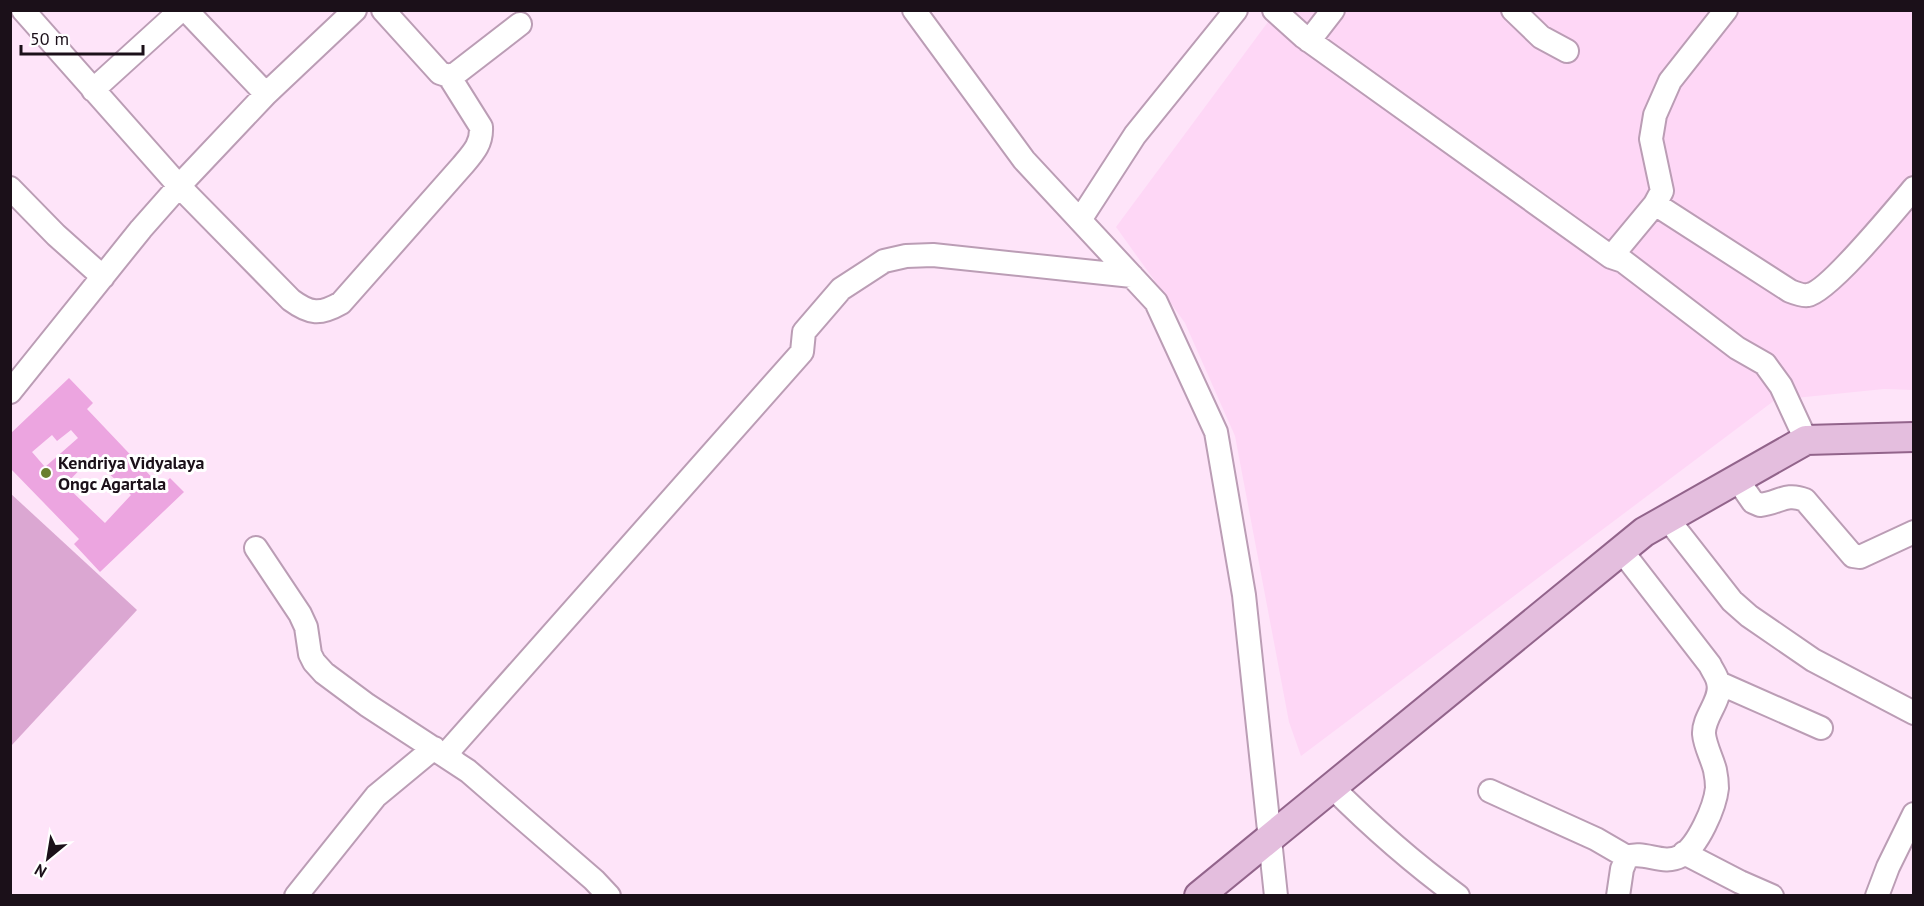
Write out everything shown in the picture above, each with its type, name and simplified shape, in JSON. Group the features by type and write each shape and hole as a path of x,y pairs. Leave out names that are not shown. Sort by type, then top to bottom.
{"main road":[{"path":"1199,896 1644,532 1806,440 1914,437"}],"street":[{"path":"23,10 179,186 291,300 313,312 327,311 341,303 462,166 480,144 482,136 481,127 449,76 440,72 383,10"},
{"path":"93,90 184,10 266,94"},
{"path":"10,392 179,186 266,94 356,10"},
{"path":"914,10 1024,160 1156,302 1216,432 1244,595 1276,896"},
{"path":"1080,220 1135,135 1236,10"},
{"path":"1274,10 1309,41 1611,257 1623,261 1737,348 1765,364 1781,386 1806,440"},
{"path":"1309,41 1333,10"},
{"path":"1513,10 1541,37 1567,51"},
{"path":"1611,257 1655,204 1662,190 1651,139 1655,115 1670,81 1726,10"},
{"path":"449,76 454,75 520,24"},
{"path":"10,188 56,235 103,277"},
{"path":"1655,204 1790,291 1808,296 1823,289 1884,224 1914,188"},
{"path":"609,896 585,872 447,754 802,352 804,332 841,289 884,261 906,256 933,255 1131,276"},
{"path":"1737,479 1753,502 1760,505 1788,496 1796,496 1805,500 1853,556 1860,557 1914,532"},
{"path":"1667,518 1732,602 1749,616 1813,660 1914,712"},
{"path":"256,548 300,614 306,627 310,654 319,668 367,705 454,761"},
{"path":"1618,896 1622,869 1627,857 1635,854 1668,859 1680,857 1691,847 1711,813 1717,787 1715,770 1704,734 1718,694 1719,683 1710,665 1621,550"},
{"path":"1719,683 1821,728"},
{"path":"296,896 376,796 434,748"},
{"path":"1332,787 1369,824 1458,896"},
{"path":"1490,791 1596,839 1627,857"},
{"path":"1877,896 1888,867 1914,814"},
{"path":"1684,853 1736,889 1772,896"}],"shaded area":[{"path":"1276,11 1913,11 1913,390 1884,389 1775,400 1301,756 1289,722 1235,436 1185,323 1116,227"},
{"path":"10,493 137,610 11,746 10,746"}],"building":[{"name":"Kendriya Vidyalaya Ongc Agartala","path":"69,378 93,403 87,409 161,487 170,478 184,492 100,572 74,544 79,539 10,468 10,434","holes":["71,430 78,438 45,467 32,452 52,435 57,441","92,457 131,495 105,523 65,485"]}],"place":[{"name":"Kendriya Vidyalaya Ongc Agartala","path":"46,473"}]}
